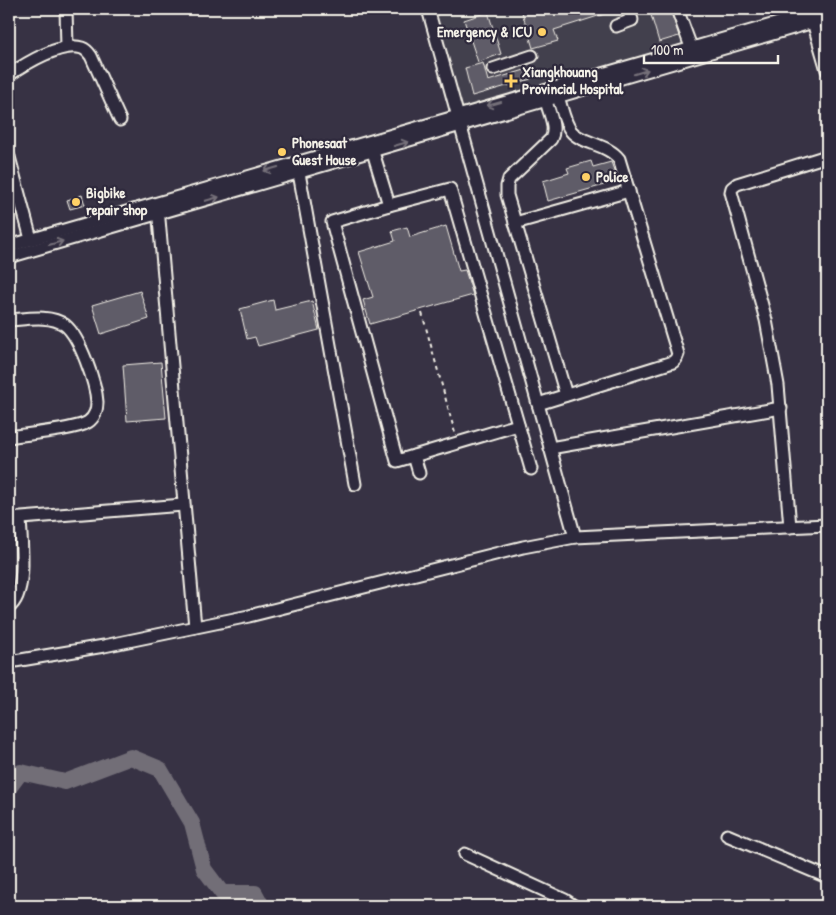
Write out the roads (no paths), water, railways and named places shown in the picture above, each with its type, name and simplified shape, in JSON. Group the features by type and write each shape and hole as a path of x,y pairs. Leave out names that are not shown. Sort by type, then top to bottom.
{"street":[{"path":"66,9 67,47"},
{"path":"428,9 575,537"},
{"path":"616,26 632,20 628,9"},
{"path":"677,9 691,48"},
{"path":"9,257 158,208 460,120 691,48 827,9"},
{"path":"9,246 298,173 373,152 460,120 546,101 827,18"},
{"path":"813,22 827,70"},
{"path":"9,75 29,62 67,47 83,48 91,56 120,120"},
{"path":"493,68 532,56"},
{"path":"538,404 673,362 678,354 619,159 614,152 572,133 558,97"},
{"path":"546,101 554,133 551,139 509,179 507,195 566,395"},
{"path":"373,152 389,206"},
{"path":"790,527 781,408 766,320 732,188 737,184 827,156"},
{"path":"9,157 31,239"},
{"path":"298,173 355,484"},
{"path":"518,425 397,461 332,222 450,189 531,469"},
{"path":"515,223 629,191"},
{"path":"158,208 195,627"},
{"path":"9,320 40,318 56,321 65,326 78,342 90,372 97,402 95,415 88,422 76,427 9,437"},
{"path":"550,448 781,408"},
{"path":"414,456 419,473"},
{"path":"9,607 14,603 21,582 22,555 14,519 183,505"},
{"path":"9,662 104,646 195,627 322,598 523,547 575,537 827,525"},
{"path":"727,835 827,877"},
{"path":"465,854 565,900 574,906"}],"waterway":[{"path":"9,788 21,772 65,782 131,757 160,769 192,823 204,869 222,893 255,893 262,906"}],"place":[{"name":"Emergency & ICU","path":"542,32"},
{"name":"Xiangkhouang Provincial Hospital","path":"511,81"},
{"name":"Phonesaat Guest House","path":"282,152"},
{"name":"Police","path":"586,177"},
{"name":"Bigbike repair shop","path":"76,202"}]}
